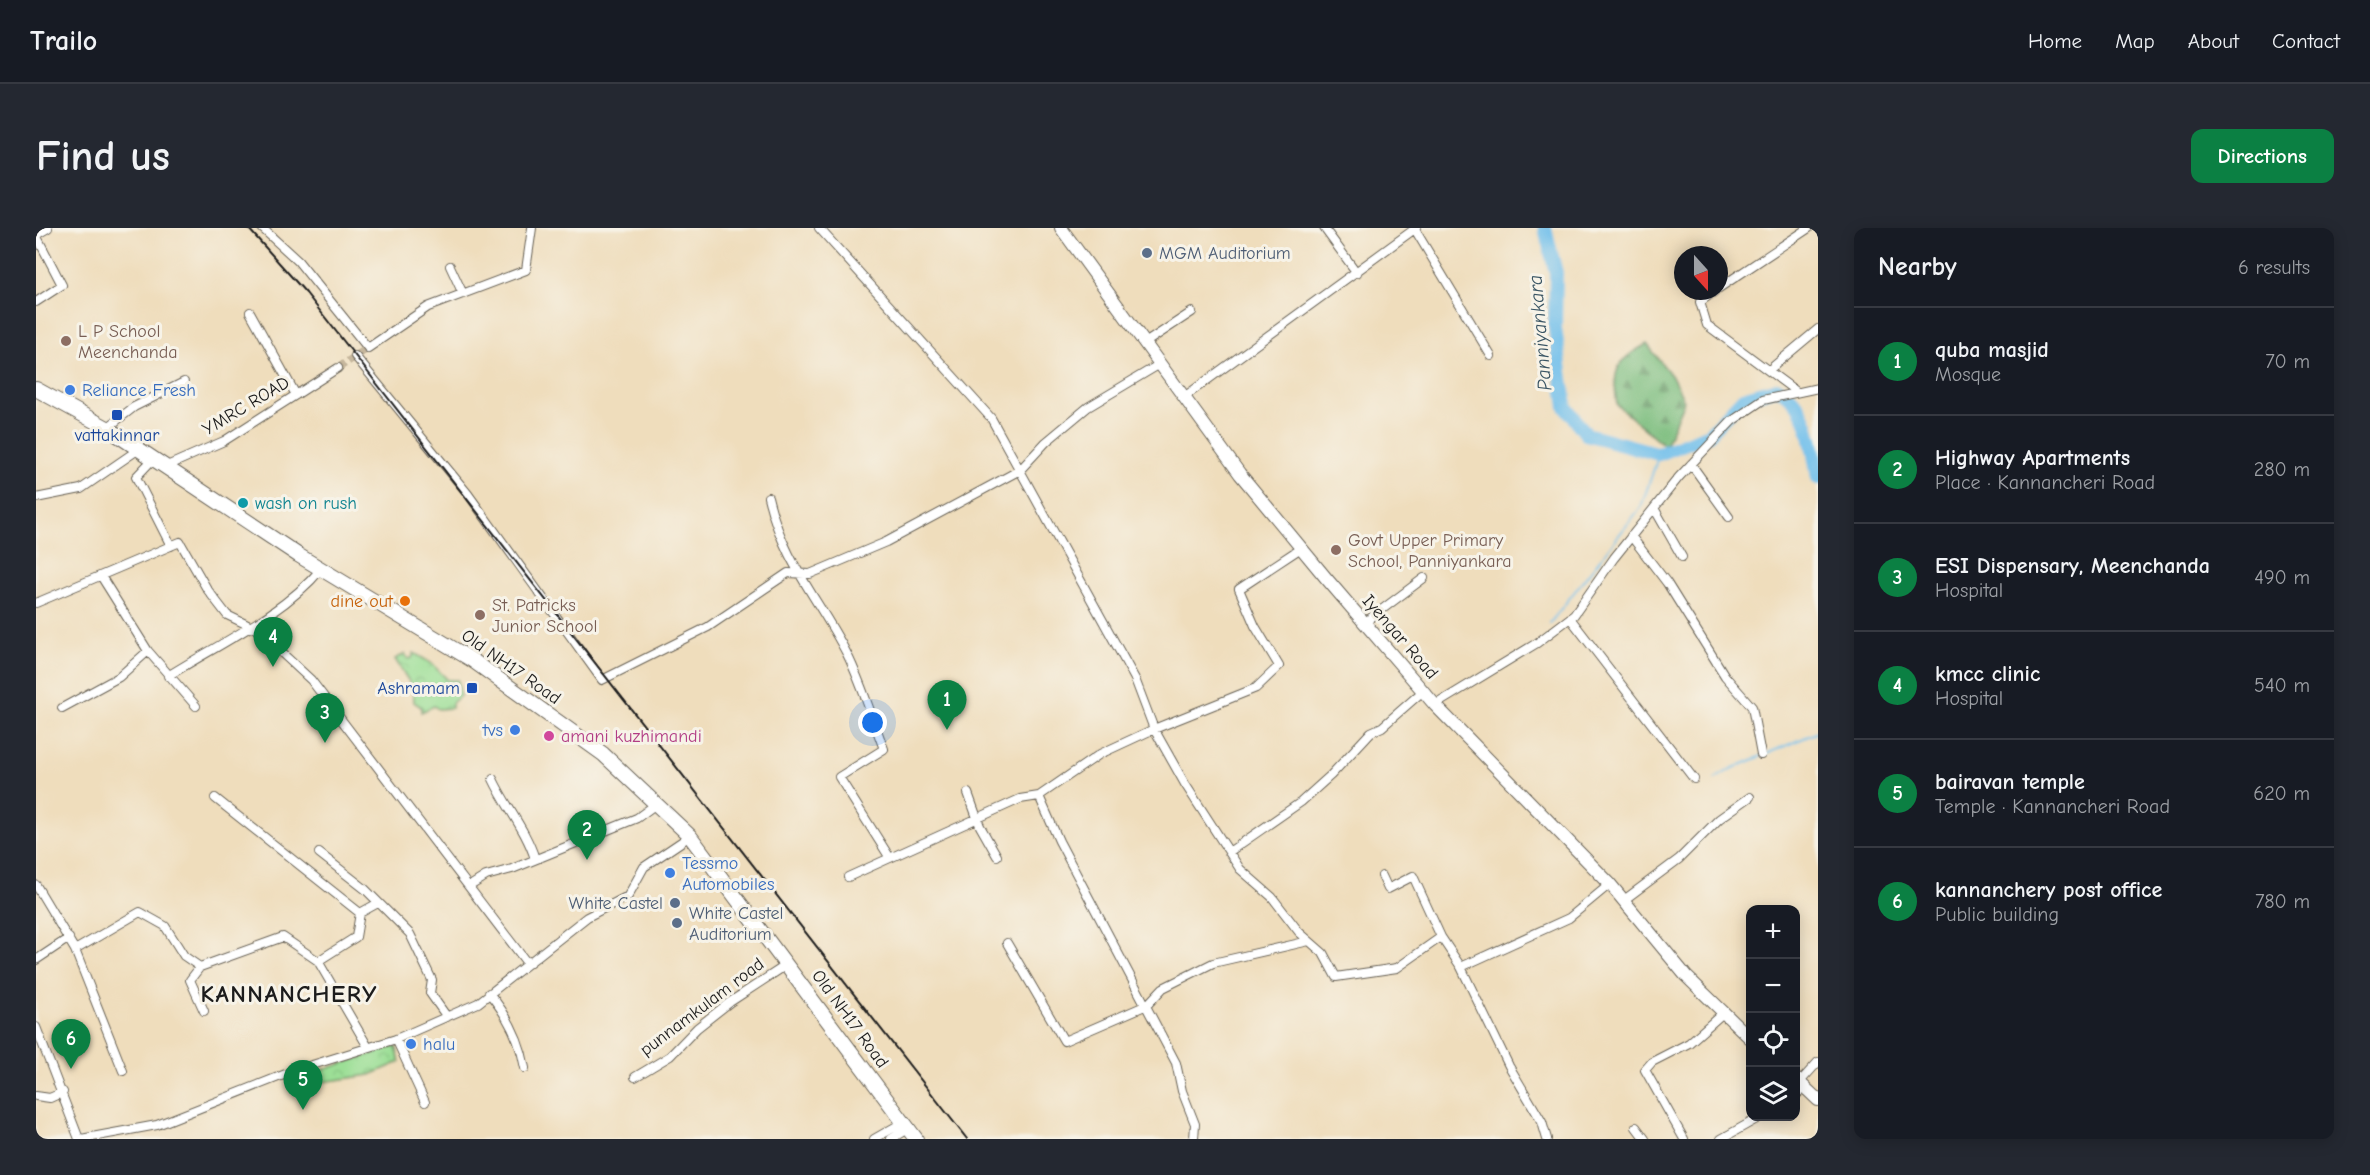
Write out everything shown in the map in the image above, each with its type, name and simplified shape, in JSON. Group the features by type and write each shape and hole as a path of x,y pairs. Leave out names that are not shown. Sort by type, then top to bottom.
{"main road":[{"name":"Iyengar Road","path":"1061,228 1240,474 1364,623 1435,705 1610,884 1686,976 1746,1034"},
{"name":"Old NH17 Road","path":"36,389 107,428 321,569 472,660 603,754 690,836 788,964 909,1130"},
{"path":"1800,1087 1818,1100"}],"street":[{"path":"36,302 62,285 36,235 48,228"},
{"path":"262,228 298,261 368,348 428,307 526,270 532,228"},
{"path":"819,228 991,418 1135,679 1154,729 1185,784 1240,869 1272,897 1323,953 1336,977 1397,968 1441,937"},
{"path":"1324,228 1357,273"},
{"path":"1184,397 1357,273 1415,228 1491,357"},
{"path":"1728,282 1809,228"},
{"path":"450,266 463,294"},
{"path":"1703,300 1700,302 1707,325 1727,343 1769,370 1797,392"},
{"path":"250,312 296,395"},
{"path":"1145,343 1192,312"},
{"path":"1769,370 1818,328"},
{"path":"355,356 468,494 602,680 708,627 788,573 810,574 886,542 1020,470 1046,442 1088,407 1160,364"},
{"name":"YMRC ROAD","path":"167,466 224,441 338,368"},
{"path":"107,428 134,407 184,382"},
{"path":"1435,705 1538,643 1570,618 1654,508 1732,422 1763,400 1818,388"},
{"path":"36,498 81,489 139,448"},
{"path":"154,458 136,477 171,546"},
{"path":"1691,465 1729,517"},
{"path":"768,498 774,523 797,573 831,625 848,657 884,749 838,777 890,858"},
{"path":"1654,508 1682,557"},
{"path":"1631,536 1667,583 1725,676 1752,707 1761,755"},
{"path":"36,603 180,542 207,589 228,615 250,626 311,680 527,963"},
{"path":"848,877 1020,799 1039,796 1101,754 1154,729 1256,688 1279,666 1255,626 1239,590 1301,548"},
{"path":"168,675 250,626 307,586 321,569"},
{"path":"101,576 148,651 196,706"},
{"path":"1364,623 1424,578"},
{"path":"1570,618 1694,779"},
{"path":"62,708 119,677 148,651"},
{"path":"1229,852 1301,802 1331,775 1371,732 1382,727 1423,691"},
{"path":"493,779 505,806 529,837 535,859"},
{"path":"968,793 979,817 980,826 997,856"},
{"path":"1039,796 1059,841 1176,1063 1182,1091 1196,1124 1194,1139"},
{"path":"1624,900 1679,859 1719,819 1750,797"},
{"path":"215,798 360,913"},
{"path":"470,886 486,876 512,869 637,818 656,804"},
{"path":"36,1027 80,1139 157,1125 297,1070 396,1038 478,1003 587,917 628,896 644,867 690,836"},
{"path":"319,853 344,870 410,934 432,980 430,993 447,1017"},
{"path":"1382,876 1388,889 1413,876 1441,937 1461,967 1509,1066 1542,1122 1547,1139"},
{"path":"1461,967 1569,918 1610,884"},
{"path":"36,885 75,950 123,1071"},
{"path":"360,913 378,903"},
{"path":"75,950 140,912 165,926 184,956 200,967"},
{"path":"318,961 356,937 360,913"},
{"path":"204,1011 190,981 200,967 284,937 318,961 368,1047"},
{"path":"36,960 69,938"},
{"path":"1007,943 1064,1041 1147,1005 1162,988 1213,963 1310,941"},
{"name":"punnamkulam road","path":"635,1077 670,1056 697,1028 730,1002 788,964"},
{"path":"489,993 501,1007 520,1042 525,1068"},
{"path":"1684,1139 1645,1070 1652,1062 1689,1042 1723,1013"},
{"path":"396,1038 425,1102"},
{"path":"1800,1085 1818,1062"},
{"path":"36,1096 50,1098 63,1092"},
{"path":"1721,1139 1753,1121"},
{"path":"1636,1127 1645,1139"},
{"path":"874,1139 909,1130"},
{"path":"891,1139 909,1130"}],"green space":[{"path":"1647,344 1673,378 1684,401 1665,446 1617,405 1615,383 1618,367"},
{"path":"414,653 431,663 448,680 458,680 460,696 452,703 452,708 438,709 434,706 421,712 421,707 414,702 413,688 395,659 405,654 408,659 412,658"},
{"path":"396,1046 400,1062 370,1075 316,1083 316,1072"}],"waterway":[{"name":"Panniyankara","path":"1545,228 1556,273 1555,328 1566,407 1586,434 1659,454 1709,434 1743,398 1777,388 1788,395 1803,415 1811,439 1818,478"},
{"path":"1550,623 1641,507 1659,454"},
{"path":"1715,779 1731,769 1818,732"}],"tunnel":[{"path":"338,368 368,348"}],"railway":[{"path":"248,228 306,293 967,1139"}],"place":[{"name":"MGM Auditorium","path":"1147,253"},
{"name":"L P School Meenchanda","path":"66,341"},
{"name":"Reliance Fresh","path":"70,390"},
{"name":"vattakinnar","path":"117,415"},
{"name":"wash on rush","path":"243,503"},
{"name":"Govt Upper Primary School, Panniyankara","path":"1336,550"},
{"name":"dine out","path":"405,601"},
{"name":"St. Patricks Junior School","path":"480,615"},
{"name":"kmcc clinic","path":"273,667"},
{"name":"Ashramam","path":"472,688"},
{"name":"tvs","path":"515,730"},
{"name":"quba masjid","path":"947,730"},
{"name":"amani kuzhimandi","path":"549,736"},
{"name":"ESI Dispensary, Meenchanda","path":"325,743"},
{"name":"Highway Apartments","path":"587,860"},
{"name":"Tessmo Automobiles","path":"670,873"},
{"name":"White Castel","path":"675,903"},
{"name":"White Castel Auditorium","path":"677,923"},
{"name":"halu","path":"411,1044"},
{"name":"kannanchery post office","path":"71,1069"},
{"name":"bairavan temple","path":"303,1110"}],"district":[{"name":"KANNANCHERY","path":"289,994"}]}
